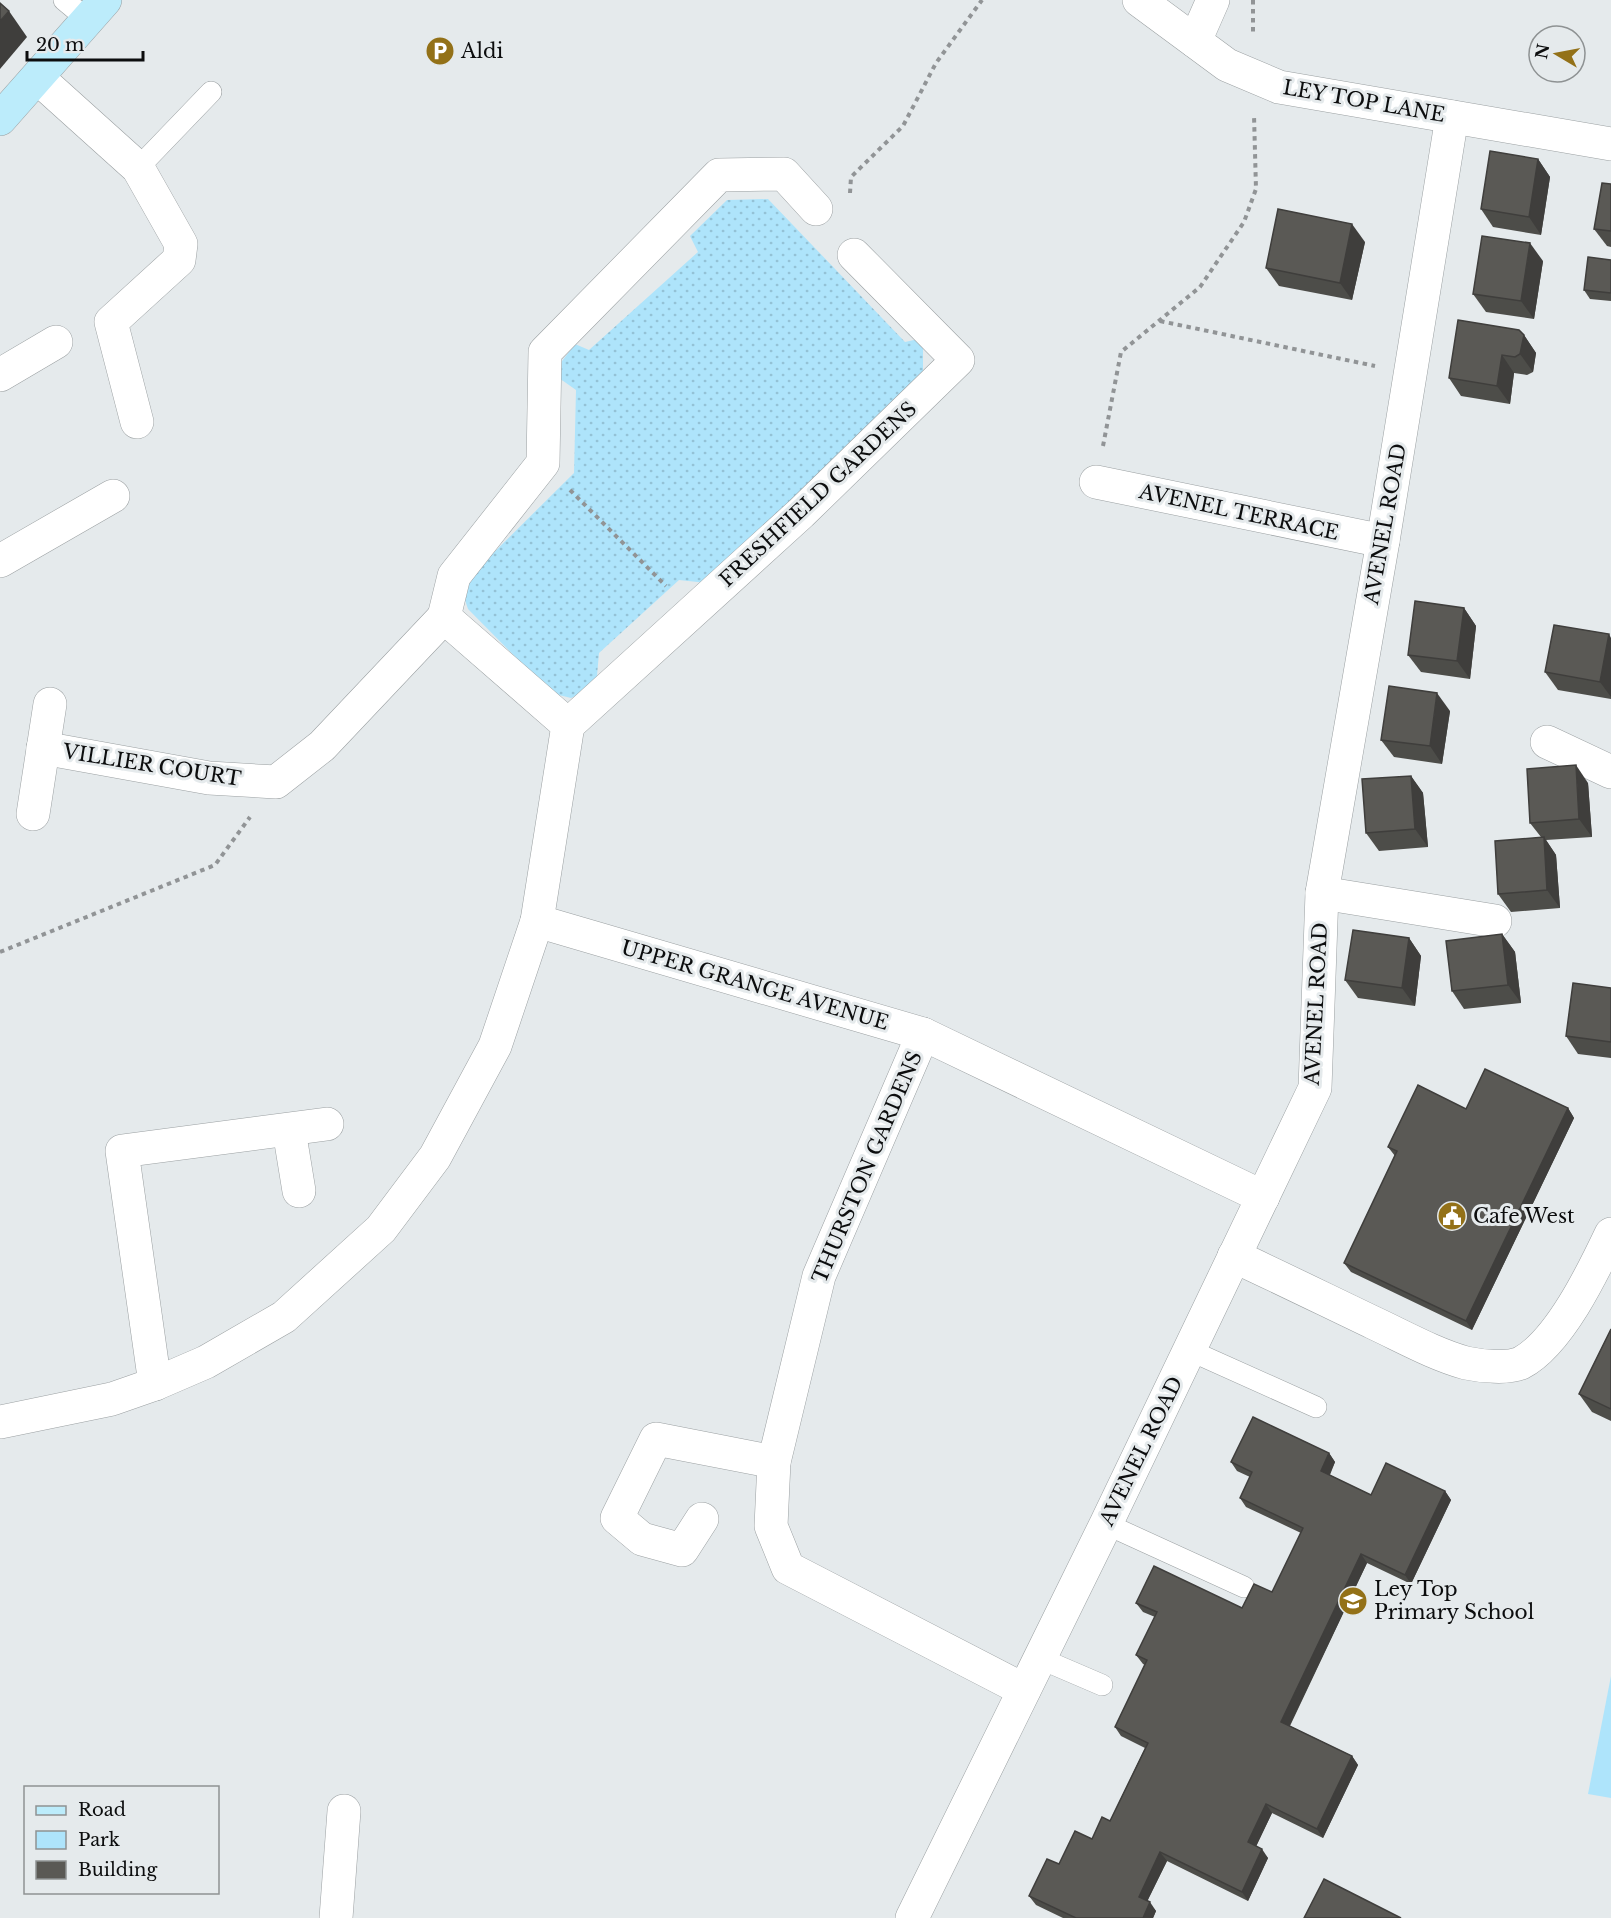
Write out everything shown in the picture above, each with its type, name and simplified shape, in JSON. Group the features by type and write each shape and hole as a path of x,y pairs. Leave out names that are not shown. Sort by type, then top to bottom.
{"street":[{"name":"LEY TOP LANE","path":"1139,0 1227,65 1278,87 1611,144"},
{"path":"1195,41 1213,0"},
{"path":"1,115 38,78 86,7"},
{"path":"38,78 138,168 180,244 179,260 111,322 137,422"},
{"name":"AVENEL ROAD","path":"912,1918 1106,1524 1315,1088 1322,893 1383,541 1452,117"},
{"path":"276,782 322,746 444,617 454,576 543,463 545,352 719,175 783,174 816,209"},
{"name":"FRESHFIELD GARDENS","path":"567,725 801,513 957,360 854,255"},
{"path":"0,375 56,342"},
{"name":"AVENEL TERRACE","path":"1096,482 1383,541"},
{"path":"0,561 113,496"},
{"path":"0,1422 112,1399 155,1384 206,1362 284,1317 381,1229 435,1157 495,1046 537,921 567,725 444,617"},
{"name":"VILLIER COURT","path":"33,814 50,704"},
{"path":"1547,742 1611,772"},
{"name":"VILLIER COURT","path":"44,748 209,778 276,782"},
{"path":"1322,893 1495,921"},
{"name":"UPPER GRANGE AVENUE","path":"537,921 923,1034 1263,1197"},
{"name":"THURSTON GARDENS","path":"923,1034 819,1276 774,1462 771,1526 788,1568 1024,1690"},
{"path":"155,1384 122,1151 327,1124"},
{"path":"289,1130 299,1191"},
{"path":"1234,1256 1431,1350 1467,1363 1496,1366 1519,1364 1539,1349 1602,1275 1611,1234"},
{"path":"702,1520 682,1550 642,1539 617,1518 656,1439 774,1462"},
{"path":"336,1918 344,1810"}],"lane":[{"path":"138,168 211,92"},
{"path":"1189,1350 1316,1407"},
{"path":"1106,1524 1244,1587"},
{"path":"1039,1658 1102,1685"}],"path":[{"path":"849,200 851,177 903,126 936,63 982,0"},
{"path":"1096,482 1121,352 1200,287 1244,222 1256,189 1254,76"},
{"path":"1159,320 1411,373"},
{"path":"543,463 692,612"},
{"path":"0,951 215,865 276,782"}],"green space":[{"path":"768,199 905,342 923,338 923,374 707,583 679,580 599,653 596,687 571,698 551,693 468,609 463,594 468,578 574,473 576,390 559,378 559,365 575,344 589,350 698,252 690,236 727,200"},
{"path":"1611,1676 1611,1798 1588,1794"}],"building":[{"path":"0,3 9,11 0,21"},
{"path":"1490,151 1538,159 1529,217 1481,209"},
{"path":"1602,183 1611,184 1611,231 1594,229"},
{"path":"1278,209 1352,224 1340,283 1266,268"},
{"path":"1482,236 1530,243 1521,301 1473,294"},
{"path":"1588,257 1611,260 1611,293 1584,290"},
{"path":"1458,320 1519,330 1524,335 1520,354 1515,357 1502,355 1497,386 1449,378"},
{"path":"1415,601 1464,608 1457,661 1408,655"},
{"path":"1554,625 1609,634 1600,682 1545,672"},
{"path":"1389,686 1437,693 1430,746 1381,740"},
{"path":"1576,765 1579,819 1530,823 1527,769"},
{"path":"1411,776 1415,829 1366,833 1362,779"},
{"path":"1544,837 1547,890 1498,894 1495,841"},
{"path":"1353,930 1409,938 1402,988 1345,980"},
{"path":"1502,934 1508,985 1452,991 1446,941"},
{"path":"1573,983 1611,988 1611,1042 1566,1036"},
{"name":"Cafe West","path":"1485,1069 1568,1108 1466,1321 1344,1263 1397,1151 1388,1147 1418,1085 1466,1109"},
{"path":"1611,1329 1611,1409 1579,1394"},
{"path":"1253,1417 1329,1453 1321,1471 1371,1495 1386,1463 1445,1491 1405,1575 1361,1554 1281,1722 1352,1756 1317,1829 1266,1804 1248,1842 1262,1849 1242,1892 1160,1852 1139,1897 1150,1902 1143,1918 1076,1918 1029,1896 1047,1859 1059,1864 1075,1831 1092,1839 1102,1817 1110,1821 1148,1743 1115,1727 1147,1660 1136,1655 1157,1612 1136,1603 1154,1566 1242,1608 1254,1584 1272,1592 1303,1528 1240,1498 1252,1472 1231,1462"},
{"path":"1324,1879 1401,1918 1304,1918"}],"place":[{"name":"Aldi","path":"440,51"},
{"name":"Cafe West","path":"1452,1216"},
{"name":"Ley Top Primary School","path":"1353,1601"}]}
